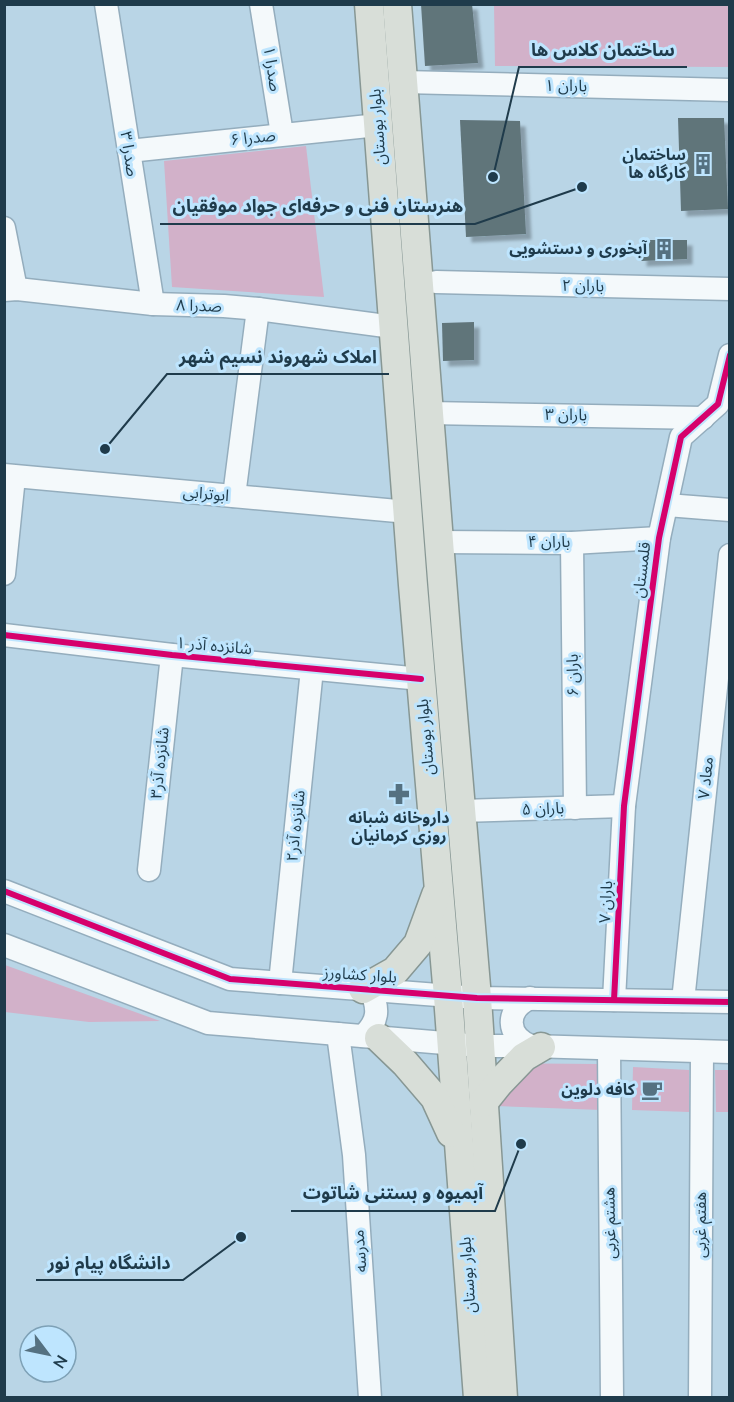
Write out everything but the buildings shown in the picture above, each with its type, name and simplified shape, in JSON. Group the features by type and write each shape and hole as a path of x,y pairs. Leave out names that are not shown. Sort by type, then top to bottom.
{"main road":[{"name":"بلوار بوستان","path":"369,4 478,1398"},
{"name":"بلوار بوستان","path":"397,4 477,998 503,1398"},
{"path":"413,585 442,583"},
{"path":"367,990 395,971 418,944 439,887"},
{"path":"371,1037 405,1063 435,1098 459,1151"},
{"path":"483,1103 524,1056 536,1046"}],"street":[{"name":"صدرا ۳","path":"106,4 153,304"},
{"name":"صدرا ۱","path":"261,4 282,134"},
{"name":"باران ۱","path":"403,82 729,90"},
{"name":"صدرا ۶","path":"129,151 378,125"},
{"path":"4,228 10,290"},
{"name":"باران ۲","path":"436,282 729,289"},
{"name":"صدرا ۸","path":"10,290 153,304 258,309 393,327"},
{"path":"234,496 258,309"},
{"path":"717,409 729,355"},
{"name":"باران ۳","path":"429,413 717,409"},
{"name":"قلمستان","path":"624,806 659,538 681,437 717,409"},
{"path":"4,574 9,476"},
{"name":"ابوترابی","path":"9,476 408,512"},
{"path":"667,505 729,510"},
{"name":"باران ۴","path":"439,543 572,543 659,538"},
{"name":"باران ۶","path":"572,543 574,808"},
{"name":"معاد ۷","path":"683,1001 729,555"},
{"name":"شانزده آذر ۱","path":"4,635 172,656 421,679"},
{"name":"شانزده آذر۳","path":"149,870 172,656"},
{"name":"شانزده آذر۲","path":"280,983 312,669"},
{"name":"باران ۵","path":"461,811 624,806"},
{"name":"باران ۷","path":"614,1000 624,806"},
{"name":"بلوار کشاورز","path":"4,891 230,979 477,998 729,1002"},
{"path":"4,945 208,1023 480,1046 729,1052"},
{"path":"367,990 375,999 377,1010 370,1029 371,1037"},
{"path":"530,998 521,1002 515,1010 512,1027 522,1043 536,1046"},
{"name":"مدرسه","path":"338,1034 354,1155 370,1398"},
{"name":"هشتم غربی","path":"609,1049 612,1398"},
{"name":"هفتم غربی","path":"700,1398 702,1052"}],"shaded area":[{"path":"494,5 729,5 729,67 495,66"},
{"path":"306,146 324,297 172,287 164,161"},
{"path":"4,965 160,1021 89,1022 5,1012"},
{"path":"494,1063 599,1064 601,1110 496,1106"},
{"path":"633,1067 689,1070 689,1112 632,1110"},
{"path":"715,1070 729,1070 729,1112 716,1112"}],"cycle path":[{"path":"614,1000 624,806 659,538 681,437 718,404 730,355"},
{"path":"4,635 172,655 421,679"},
{"path":"4,891 230,979 477,998 730,1002"}],"place":[{"name":"ساختمان کارگاه ها","path":"703,164"},
{"name":"ساختمان کلاس ها","path":"493,177"},
{"name":"هنرستان فنی و حرفه‌ای جواد موفقیان","path":"582,187"},
{"name":"آبخوری و دستشویی","path":"664,249"},
{"name":"املاک شهروند نسیم شهر","path":"105,449"},
{"name":"داروخانه شبانه روزی کرمانیان","path":"399,794"},
{"name":"کافه دلوین","path":"652,1090"},
{"name":"آبمیوه و بستنی شاتوت","path":"521,1144"},
{"name":"دانشگاه پیام نور","path":"241,1237"}]}
